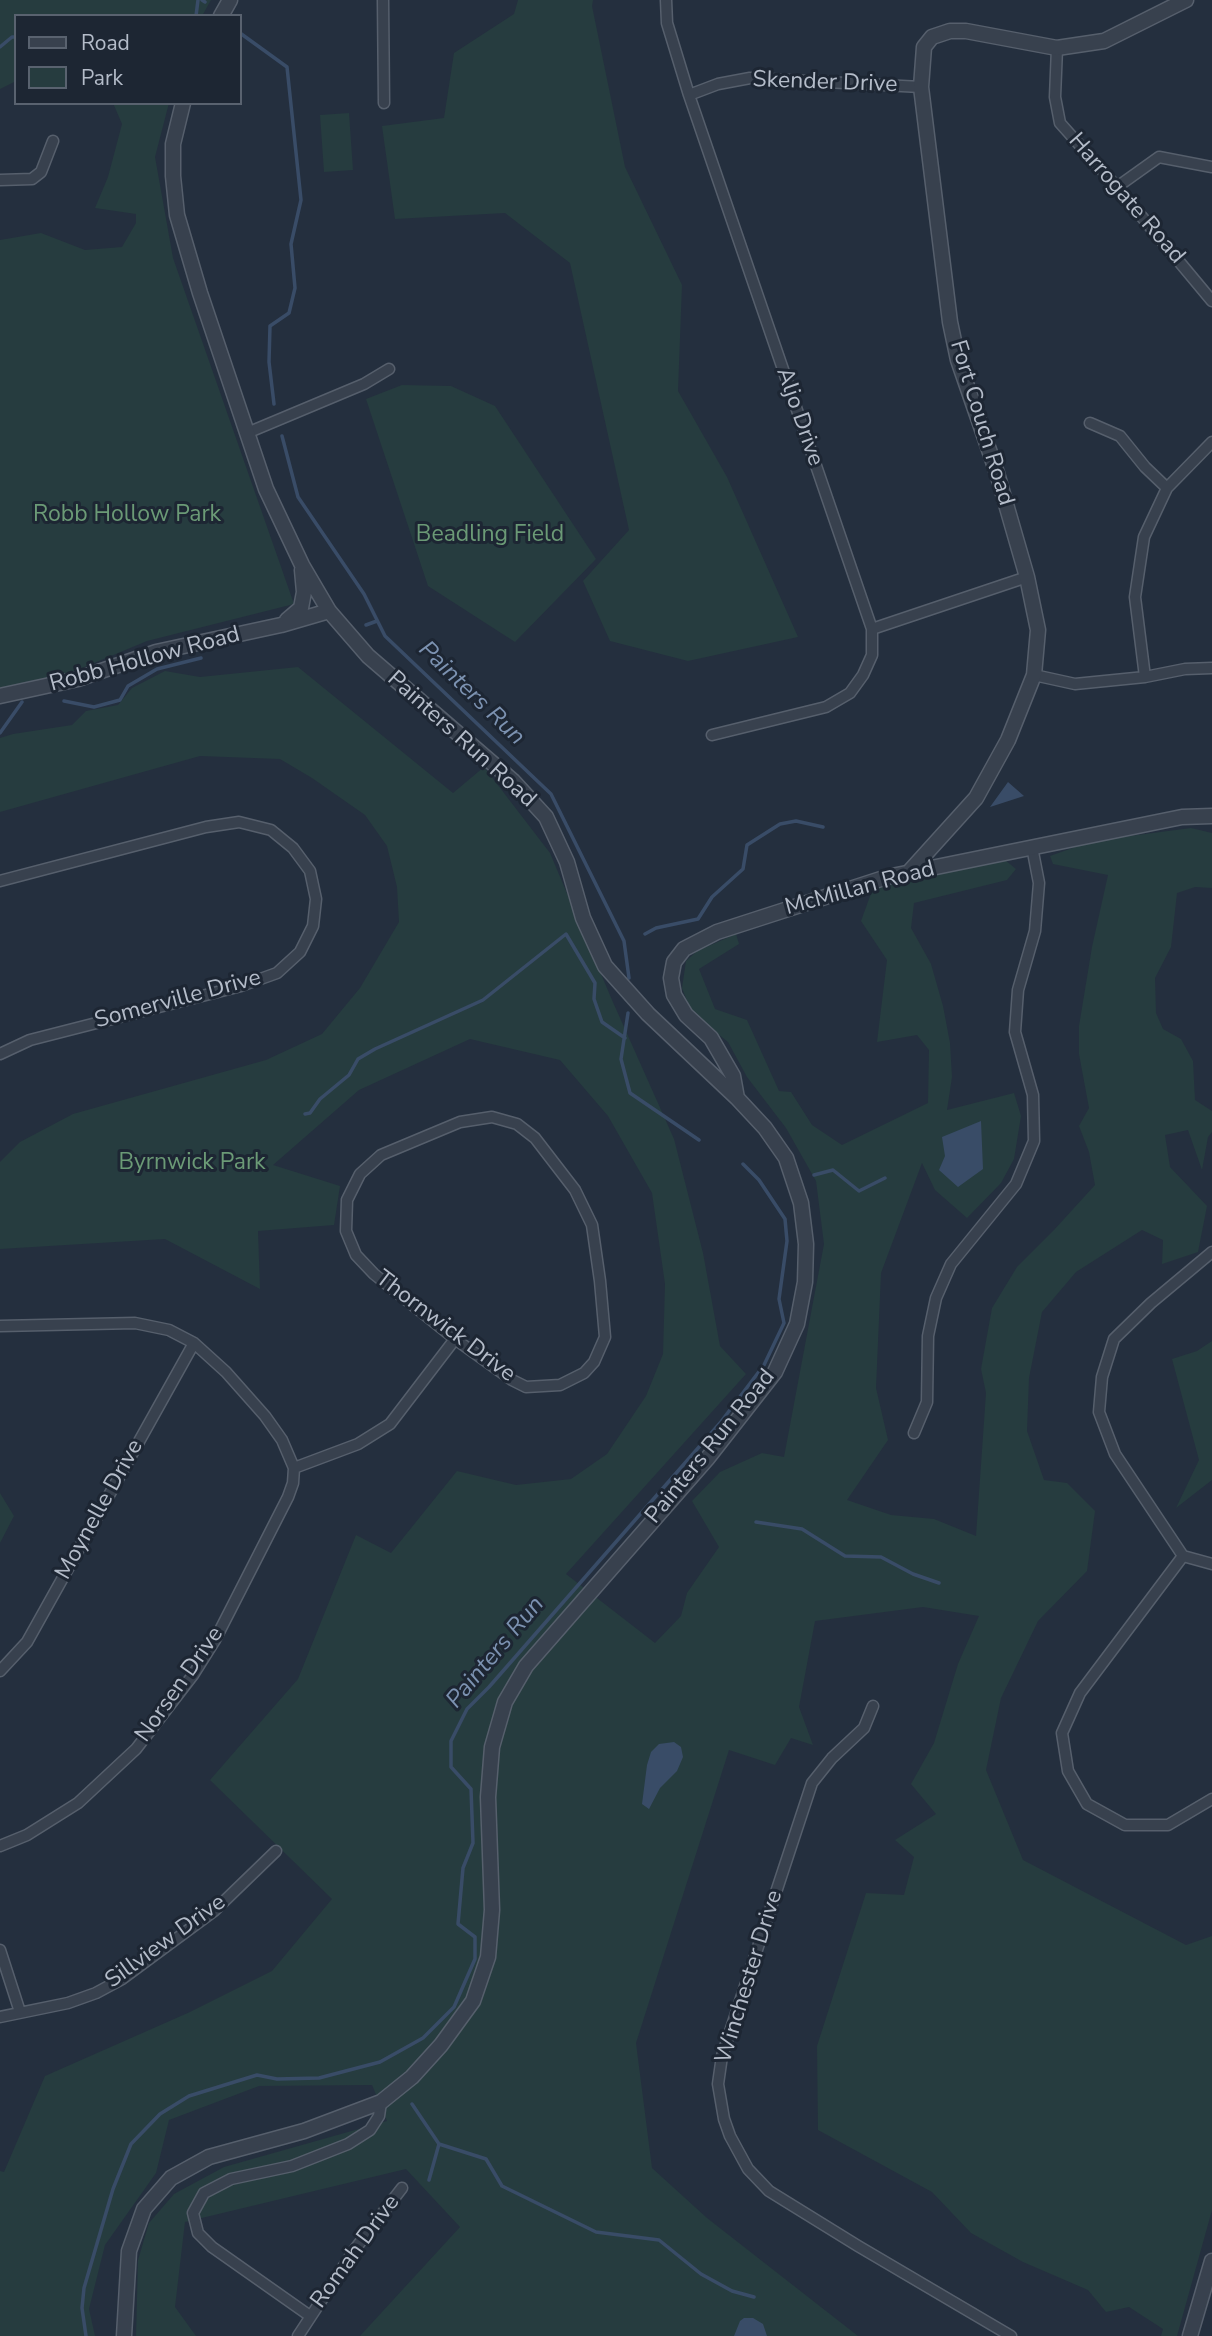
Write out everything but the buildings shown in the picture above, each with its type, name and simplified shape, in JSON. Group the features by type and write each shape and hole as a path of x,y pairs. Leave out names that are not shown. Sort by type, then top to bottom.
{"street":[{"path":"383,0 384,103"},
{"name":"Aljo Drive","path":"666,0 667,23 689,95 872,629 872,655 863,675 850,693 826,707 712,735"},
{"name":"Fort Couch Road","path":"910,871 976,798 1008,740 1034,676 1038,631 1027,576 997,473 958,360 950,322 922,87 924,47 932,37 940,33 966,31 1057,48 1104,41 1186,0"},
{"name":"Harrogate Road","path":"1057,48 1055,97 1060,123 1212,301"},
{"name":"Skender Drive","path":"689,95 718,84 750,78 922,87"},
{"name":"Painters Run Road","path":"124,2336 129,2252 145,2209 171,2178 209,2157 304,2131 381,2102 412,2077 442,2045 473,2001 488,1957 492,1910 488,1797 492,1747 505,1702 526,1666 707,1459 750,1407 775,1371 797,1324 805,1282 806,1244 801,1203 786,1157 765,1128 737,1098 648,1014 605,966 583,918 568,862 546,817 513,781 368,656 329,611 302,565 266,489 177,215 173,144 183,105"},
{"path":"0,180 33,179 41,172 53,141"},
{"path":"1117,187 1159,157 1212,167"},
{"path":"247,433 365,384 388,369"},
{"path":"1090,423 1120,436 1167,488"},
{"path":"1146,677 1135,597 1144,537 1167,488 1212,442"},
{"path":"281,625 301,608 304,592 302,565"},
{"path":"872,629 1027,576"},
{"name":"Robb Hollow Road","path":"0,696 78,679 156,652 281,625 329,611"},
{"path":"1034,676 1075,684 1146,677 1185,669 1212,668"},
{"name":"McMillan Road","path":"737,1098 733,1076 711,1038 685,1015 674,995 671,978 674,962 684,949 717,932 780,910 910,871 1182,817 1212,816"},
{"name":"Somerville Drive","path":"0,881 206,827 239,822 271,830 293,848 310,871 316,898 313,926 300,952 277,972 241,986 30,1040 4,1051"},
{"path":"914,1433 927,1402 928,1336 936,1298 951,1264 1016,1184 1034,1141 1033,1094 1015,1032 1018,990 1035,931 1039,883 1032,847"},
{"name":"Thornwick Drive","path":"492,1117 517,1125 535,1138 575,1190 592,1225 605,1336 594,1362 584,1373 560,1385 544,1387 526,1387 512,1380 455,1339 374,1274 356,1255 346,1231 347,1200 360,1174 381,1155 460,1122 492,1117"},
{"path":"1212,1252 1151,1303 1114,1339 1102,1377 1099,1412 1115,1454 1183,1556 1212,1564"},
{"path":"0,1326 135,1323 169,1330 194,1343 226,1372 265,1416 282,1440 294,1468 358,1444 390,1424 455,1339"},
{"name":"Moynelle Drive","path":"0,1671 27,1642 194,1343"},
{"name":"Norsen Drive","path":"0,1846 27,1835 78,1803 136,1749 193,1675 215,1640 288,1497 294,1468"},
{"path":"1183,1556 1080,1693 1062,1733 1068,1771 1087,1804 1125,1825 1168,1825 1212,1799"},
{"name":"Winchester Drive","path":"873,1706 864,1728 832,1758 812,1783 722,2056 718,2084 724,2119 748,2169 769,2191 1011,2336"},
{"name":"Sillview Drive","path":"0,2017 68,2003 96,1993 122,1979 214,1912 276,1851"},
{"path":"0,1950 20,2012"},
{"name":"Romah Drive","path":"310,2316 212,2247 198,2233 193,2213 204,2193 231,2179 292,2166 348,2144 370,2130 379,2116 381,2102"},
{"name":"Romah Drive","path":"298,2336 355,2249 402,2188"},
{"path":"1190,2336 1212,2261"}],"green space":[{"path":"0,0 211,0 203,14 14,14 14,82 0,89"},
{"path":"518,0 593,0 592,6 625,167 682,285 678,391 727,477 798,637 688,661 610,641 583,581 629,530 570,263 505,213 395,219 382,126 444,118 454,53 514,14"},
{"name":"Robb Hollow Park","path":"114,105 168,105 155,157 173,258 294,604 147,641 58,678 0,688 0,240 41,233 85,250 122,247 136,223 136,214 95,208 108,177 122,124"},
{"path":"349,113 353,170 324,172 320,115"},
{"name":"Beadling Field","path":"402,385 451,386 495,406 596,559 515,642 428,586 366,399"},
{"name":"Byrnwick Park","path":"298,667 453,793 484,767 550,853 674,1139 703,1253 720,1346 746,1374 566,1574 655,1643 681,1616 687,1593 719,1547 692,1501 720,1472 762,1453 784,1457 824,1244 816,1181 786,1128 747,1077 728,1042 692,1013 682,988 686,961 697,951 736,934 739,944 699,969 715,1009 747,1020 779,1091 791,1092 812,1125 842,1145 928,1103 929,1050 917,1035 877,1042 887,960 861,921 873,888 922,875 1005,860 1016,869 1007,880 914,903 911,928 931,964 950,1043 952,1077 947,1110 1014,1093 1021,1116 1014,1159 1001,1183 967,1218 935,1190 922,1163 881,1273 876,1388 888,1440 847,1500 891,1515 934,1519 976,1536 986,1393 981,1369 992,1308 1017,1267 1095,1185 1089,1152 1079,1126 1089,1108 1079,1054 1079,1026 1092,947 1108,875 1053,864 1050,856 1092,841 1191,828 1212,833 1212,888 1195,887 1177,893 1171,947 1155,978 1156,1013 1163,1029 1181,1039 1193,1061 1195,1100 1212,1111 1212,1132 1208,1137 1202,1170 1188,1130 1165,1135 1170,1167 1207,1206 1198,1252 1162,1264 1163,1240 1142,1230 1076,1272 1042,1312 1029,1378 1027,1431 1044,1480 1067,1483 1095,1511 1087,1571 1038,1621 1001,1698 986,1770 1023,1860 1186,1945 1212,1936 1212,2210 1177,2336 1161,2336 1163,2329 1129,2307 1106,2312 1088,2290 1023,2262 971,2233 932,2192 818,2130 817,2046 866,1893 904,1895 914,1857 895,1840 936,1814 911,1784 934,1743 958,1664 979,1616 923,1607 815,1621 799,1707 813,1745 791,1738 775,1765 729,1750 636,2043 652,2168 707,2218 858,2336 360,2336 460,2227 406,2169 185,2222 175,2307 196,2336 136,2336 138,2260 149,2223 174,2194 224,2167 387,2121 372,2085 259,2086 169,2120 156,2173 105,2245 89,2309 95,2336 0,2336 0,2171 4,2172 45,2076 190,2012 272,1971 332,1899 210,1780 298,1679 356,1535 391,1553 457,1471 516,1485 571,1479 607,1454 646,1396 663,1354 665,1284 652,1193 608,1116 560,1060 470,1039 359,1090 273,1165 340,1186 334,1225 258,1231 260,1289 165,1239 0,1249 0,1162 20,1142 73,1114 266,1060 322,1034 360,988 399,922 397,887 387,846 365,815 280,759 200,756 0,812 0,738 72,725 86,711 118,705 132,688 165,671 200,677"},
{"path":"1212,1341 1212,1480 1176,1508 1199,1460 1172,1359 1197,1351"},
{"path":"0,1493 14,1516 0,1543"}],"water":[{"path":"1008,782 1024,796 990,807"},
{"path":"981,1121 983,1169 958,1187 939,1170 945,1156 942,1137"},
{"path":"674,1742 681,1747 683,1757 677,1771 660,1788 649,1809 642,1804 651,1752 659,1744"},
{"path":"744,2318 753,2318 763,2324 767,2336 734,2336"}],"waterway":[{"path":"196,14 198,0"},
{"name":"Painters Run","path":"242,34 287,67 301,200 291,244 295,288 289,313 270,326 269,362 274,404"},
{"path":"0,47 14,37"},
{"name":"Painters Run","path":"282,436 298,497 364,594 385,636 551,794 624,941 629,978"},
{"path":"366,625 377,621"},
{"path":"64,701 94,707 120,700 128,686 157,669 201,658"},
{"path":"0,733 22,702"},
{"path":"645,934 656,928 698,919 712,897 743,869 747,845 780,824 796,821 823,827"},
{"path":"305,1114 310,1113 320,1099 349,1075 358,1059 483,1000 566,934 595,983 594,999 602,1022 625,1038"},
{"name":"Painters Run","path":"628,1013 621,1059 630,1093 699,1140"},
{"name":"Painters Run","path":"86,2336 82,2308 84,2288 113,2189 131,2144 160,2114 189,2096 257,2075 277,2079 319,2078 380,2062 423,2038 454,2007 475,1959 475,1937 458,1924 463,1868 473,1843 471,1789 451,1767 451,1741 467,1709 720,1423 764,1365 784,1323 779,1299 787,1241 785,1219 759,1180 743,1164"},
{"path":"814,1175 833,1170 859,1191 885,1178"},
{"path":"756,1522 802,1529 845,1556 881,1557 913,1574 939,1583"},
{"path":"412,2104 439,2144 429,2180"},
{"path":"439,2144 486,2159 502,2186 596,2232 659,2240 701,2274 732,2291 754,2297"}]}
